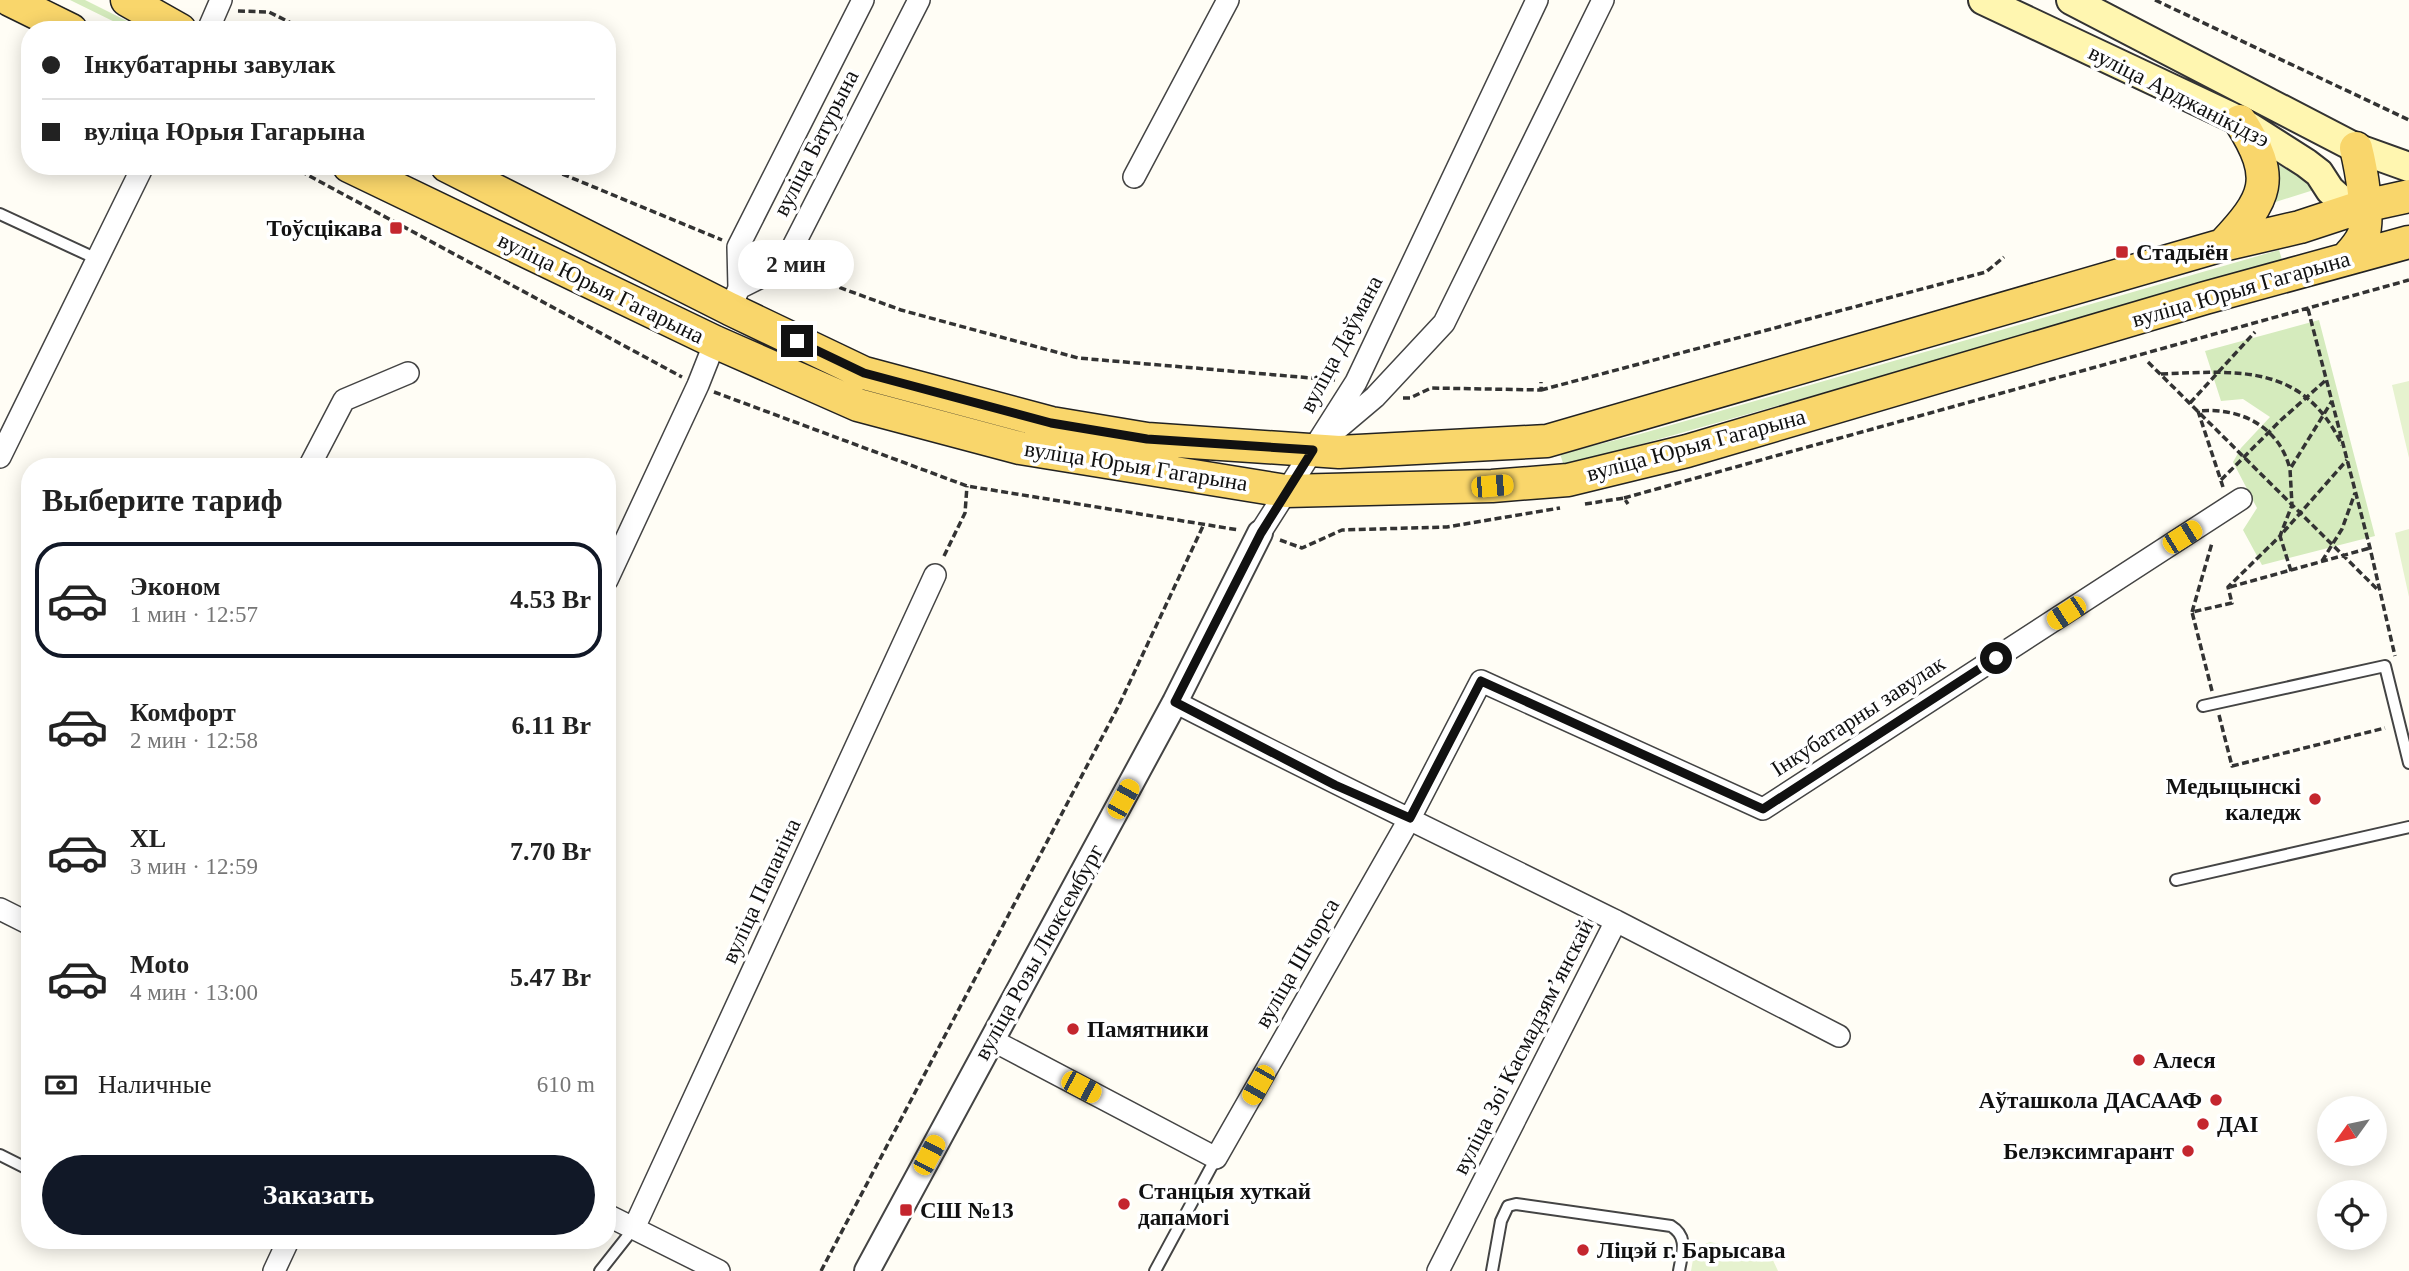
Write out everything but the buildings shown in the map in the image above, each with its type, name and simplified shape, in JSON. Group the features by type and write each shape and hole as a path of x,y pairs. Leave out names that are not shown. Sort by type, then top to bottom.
{"main road":[{"path":"10,0 53,21"},
{"path":"127,0 164,21"},
{"name":"вуліца Арджанікідзэ","path":"1983,0 2240,121 2319,173 2330,190 2340,199 2364,206"},
{"name":"вуліца Арджанікідзэ","path":"2071,0 2356,148 2409,167"},
{"path":"2223,245 2250,216 2263,184 2260,159 2254,143 2240,121"},
{"path":"2346,259 2358,246 2364,233 2365,191 2356,148"},
{"name":"вуліца Юрыя Гагарына","path":"368,175 715,342 858,405 1020,448 1286,491 1492,486 1568,480 1687,451 2205,298 2409,243"},
{"name":"вуліца Юрыя Гагарына","path":"467,175 734,298 864,373 1051,423 1147,439 1339,452 1547,441 2223,245 2300,227 2364,206 2409,196"},
{"path":"2364,206 2386,220 2409,228"}],"street":[{"name":"вуліца Батурына","path":"734,298 738,247 863,0"},
{"name":"вуліца Батурына","path":"783,266 919,0"},
{"path":"1135,177 1228,0"},
{"name":"вуліца Даўмана","path":"1313,450 1356,382 1536,0"},
{"name":"вуліца Даўмана","path":"1313,450 1375,397 1444,323 1603,0"},
{"path":"0,457 139,175"},
{"path":"734,298 783,266"},
{"path":"616,561 698,386 715,342"},
{"path":"314,458 344,400 408,373"},
{"name":"вуліца Розы Люксембург","path":"867,1271 1175,702 1261,533 1313,450"},
{"name":"Інкубатарны завулак","path":"1481,681 1763,809 2230,507"},
{"name":"вуліца Папаніна","path":"634,1228 935,575"},
{"name":"вуліца Шчорса","path":"1216,1158 1410,818 1481,681"},
{"path":"1175,702 1335,785 1410,818 1616,921"},
{"path":"0,909 21,920"},
{"name":"вуліца Зоі Касмадзямʼянскай","path":"1438,1271 1616,921 1839,1036"},
{"path":"992,1040 1216,1158"},
{"path":"616,1219 719,1271"},
{"path":"274,1271 284,1249"}],"lane":[{"path":"0,214 97,260"},
{"path":"2203,706 2385,666 2409,763"},
{"path":"2176,880 2409,827"},
{"path":"0,1155 21,1166"},
{"path":"1155,1271 1216,1158"},
{"path":"1492,1271 1501,1221 1508,1206 1516,1204 1671,1226 1679,1231 1684,1239 1679,1271"},
{"path":"600,1271 634,1228"}],"path":[{"path":"2155,0 2409,120"},
{"path":"215,14 269,12 287,21"},
{"path":"308,175 698,386 967,486 1261,533 1301,548 1342,530 1447,527 1570,507"},
{"path":"565,175 738,247"},
{"path":"1431,388 1541,390 1986,272 2004,257"},
{"path":"783,266 901,310 1078,358 1356,382"},
{"path":"1583,504 1624,498 2409,280"},
{"path":"2308,309 2396,659"},
{"path":"2190,403 2255,332"},
{"path":"2148,362 2380,593"},
{"path":"2161,374 2218,372 2262,375 2293,387 2324,415 2346,453"},
{"path":"2221,480 2327,379"},
{"path":"1541,382 1541,390"},
{"path":"2290,469 2332,401"},
{"path":"2198,411 2224,411 2252,419 2270,432 2280,444 2290,469 2292,505 2280,536 2291,571"},
{"path":"2198,411 2230,507 2192,612 2232,766 2400,724"},
{"path":"2228,587 2280,536 2347,459"},
{"path":"935,575 965,513 967,486"},
{"path":"2320,562 2334,545 2342,529 2355,491"},
{"path":"1624,498 1628,504"},
{"path":"821,1271 1118,707 1204,524"},
{"path":"2228,587 2370,548"},
{"path":"2192,612 2232,603 2228,587"}],"green space":[{"path":"70,0 85,0 127,21 113,21"},
{"path":"2272,161 2320,188 2263,206"},
{"path":"2279,250 2283,263 1564,466 1560,454 1640,434"},
{"path":"2319,320 2375,536 2262,565 2243,530 2257,508 2233,462 2241,448 2270,417 2243,399 2221,401 2205,351"},
{"path":"2409,381 2409,458 2392,385"},
{"path":"2409,529 2409,597 2395,533"},
{"path":"1710,1242 1771,1256 1778,1271 1691,1271 1695,1248"}],"place":[{"name":"Тоўсцікава","path":"396,228"},
{"name":"Стадыён","path":"2122,252"},
{"name":"Медыцынскі каледж","path":"2315,799"},
{"name":"Памятники","path":"1073,1029"},
{"name":"Алеся","path":"2139,1060"},
{"name":"Аўташкола ДАСААФ","path":"2216,1100"},
{"name":"ДАІ","path":"2203,1124"},
{"name":"Белэксимгарант","path":"2188,1151"},
{"name":"Станцыя хуткай дапамогі","path":"1124,1204"},
{"name":"СШ №13","path":"906,1210"},
{"name":"Ліцэй г. Барысава","path":"1583,1250"}],"route":[{"path":"797,341 864,373 1051,423 1147,439 1313,450 1261,533 1175,702 1335,785 1410,818 1481,681 1763,809 1996,658"}]}
